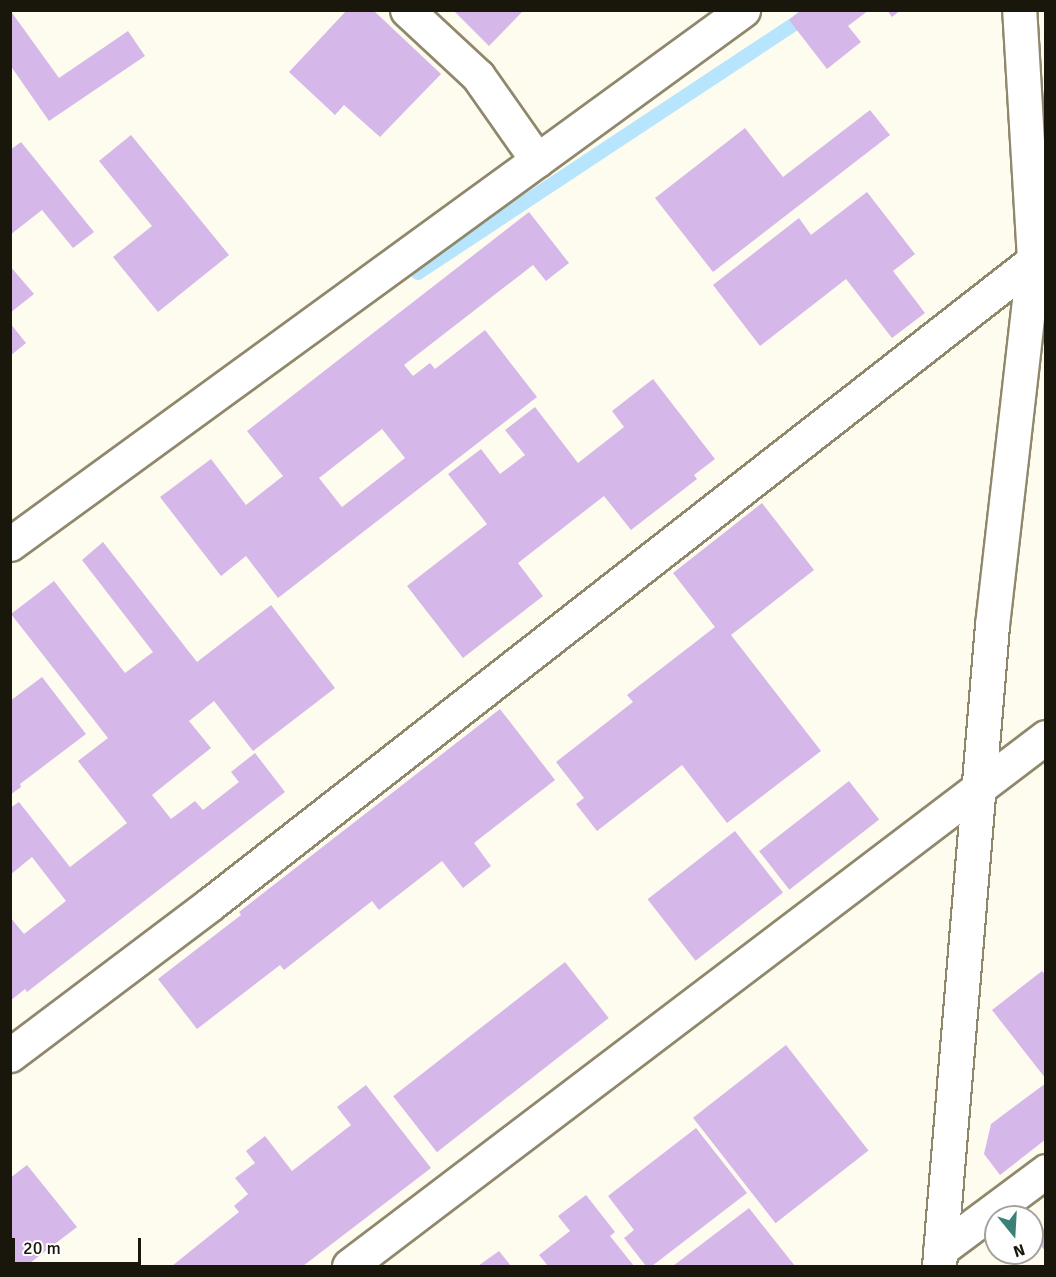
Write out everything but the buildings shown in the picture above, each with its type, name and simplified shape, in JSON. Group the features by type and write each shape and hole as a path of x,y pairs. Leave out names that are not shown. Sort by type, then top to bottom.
{"street":[{"path":"407,10 478,76 537,160"},
{"path":"10,544 743,10"},
{"path":"939,1258 992,625 1040,255 1019,10"},
{"path":"10,1055 219,897 1040,255"},
{"path":"349,1266 978,792 1046,737"},
{"path":"939,1258 1046,1171"}],"waterway":[{"path":"418,273 806,16"}]}
